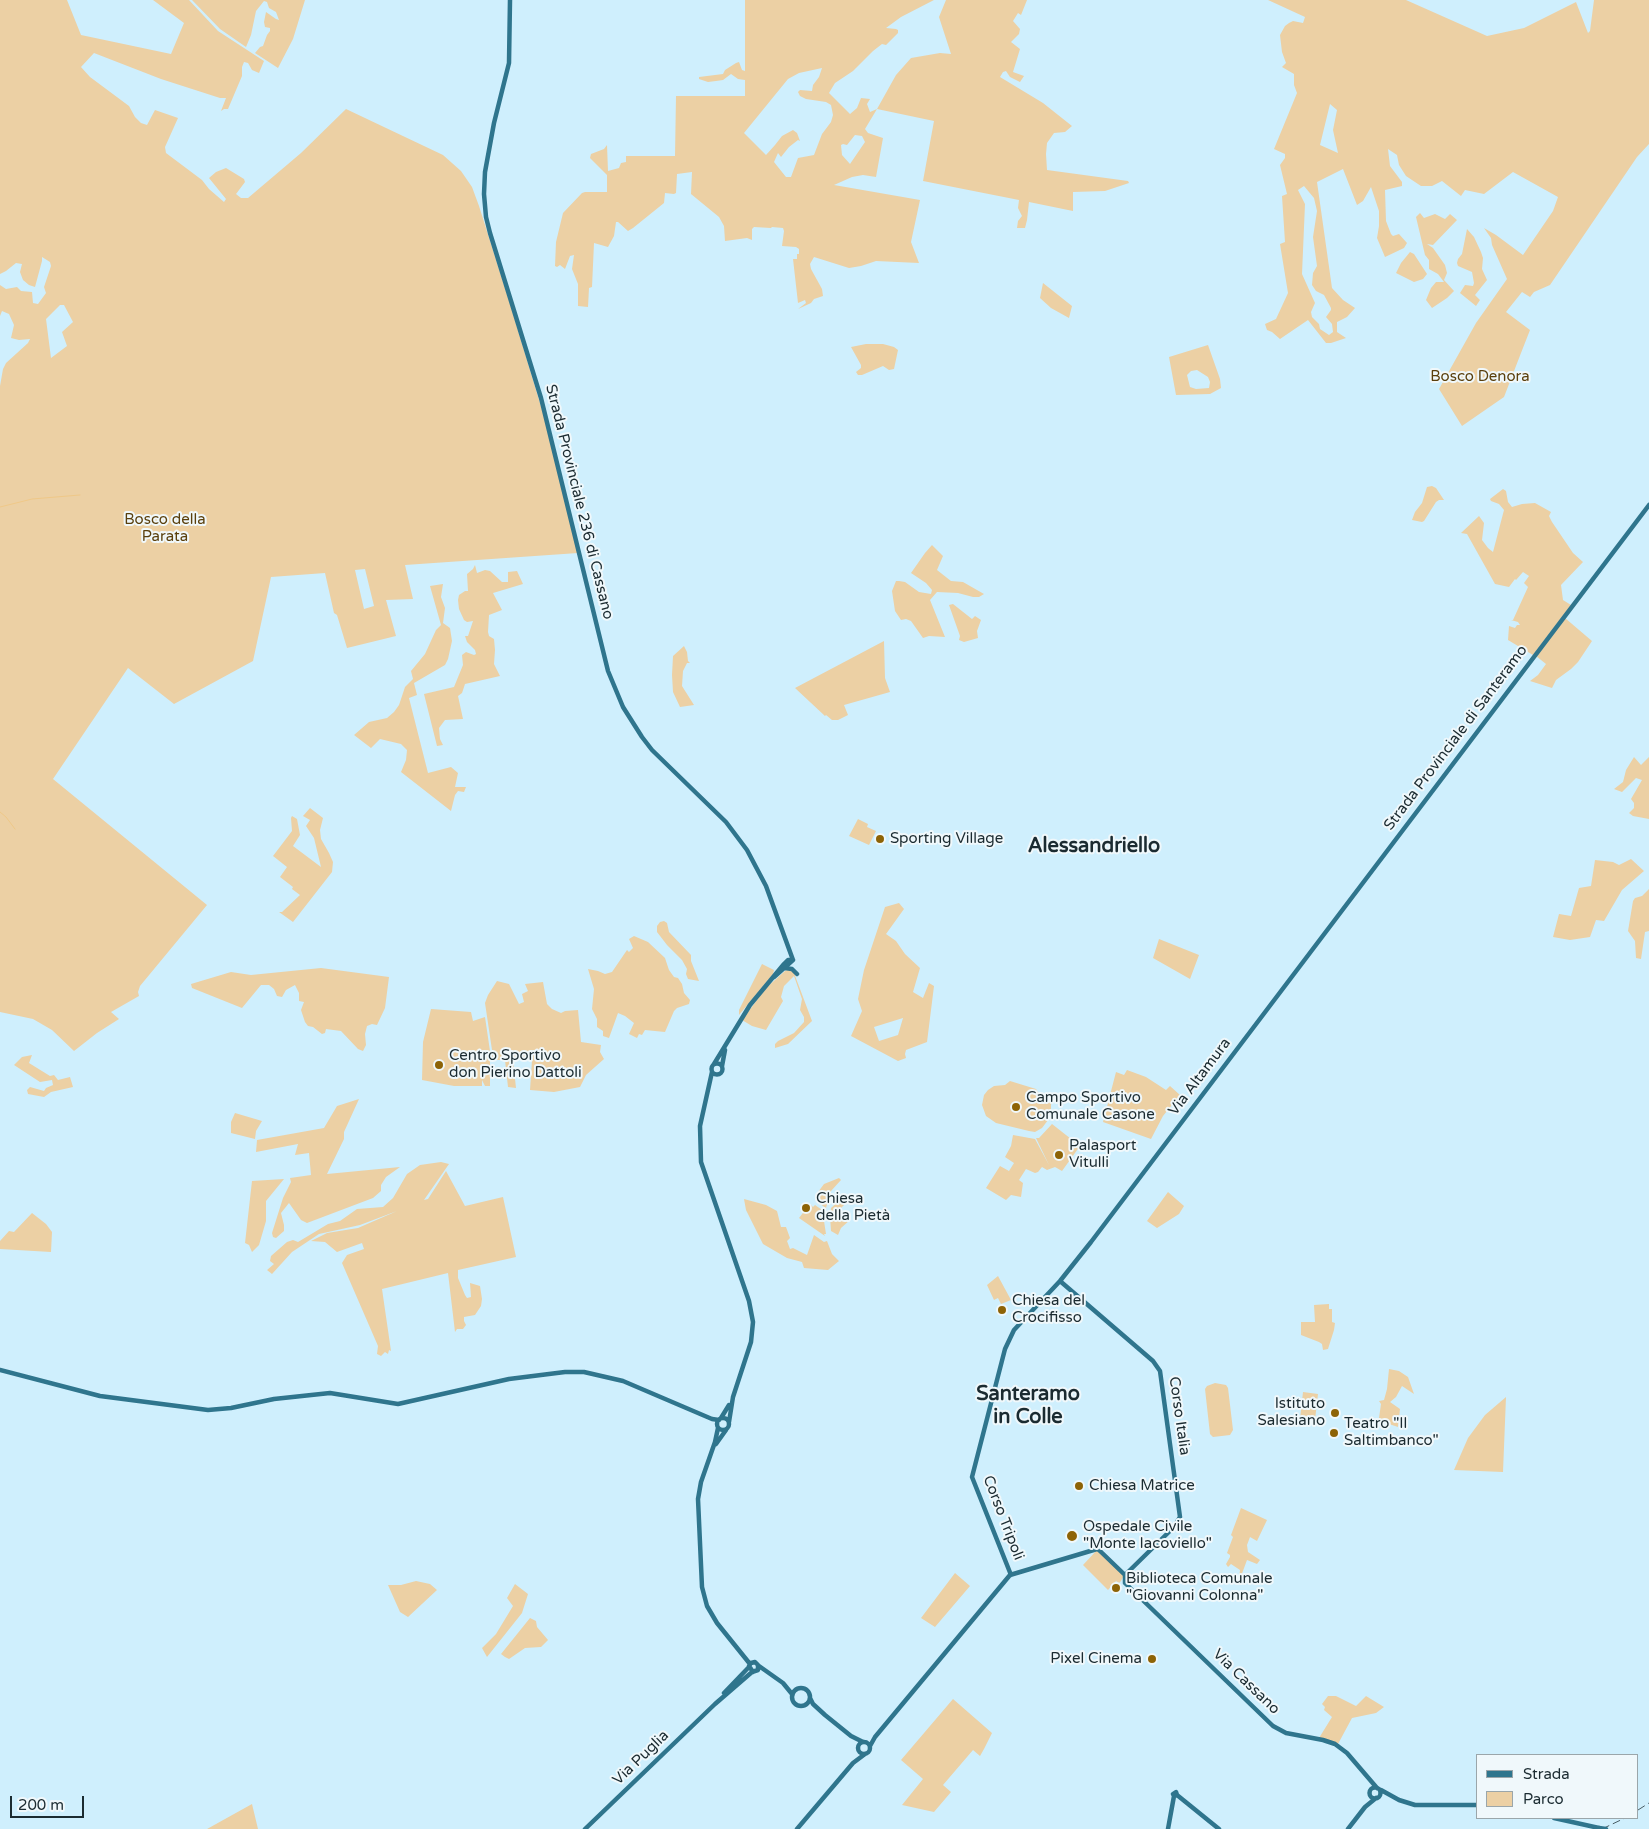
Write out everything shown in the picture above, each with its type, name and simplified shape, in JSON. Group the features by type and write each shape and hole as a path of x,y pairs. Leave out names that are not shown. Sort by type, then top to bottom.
{"main road":[{"name":"Strada Provinciale 236 di Cassano","path":"510,0 510,60 487,160 484,194 486,217 541,398 608,671 622,707 652,750 726,822 747,850 766,886 787,944 792,960 784,966"},
{"name":"Strada Provinciale di Santeramo","path":"1284,987 1649,505"},
{"path":"712,1451 729,1426 729,1415 733,1397 751,1342 752,1318 749,1300 701,1162 700,1132 712,1066 750,1005 784,966 787,944"},
{"path":"784,966 792,969 797,974"},
{"name":"Via Altamura","path":"1021,1321 1060,1281 1284,987"},
{"path":"705,1104 714,1081 722,1071 723,1058 730,1037"},
{"path":"714,1064 718,1063 722,1066"},
{"path":"712,1072 719,1074"},
{"name":"Corso Italia","path":"1060,1281 1150,1358 1160,1371 1180,1517 1174,1527 1125,1575"},
{"name":"Corso Tripoli","path":"1011,1575 972,1477 1008,1339 1021,1321"},
{"path":"0,1370 100,1396 208,1410 231,1408 274,1399 330,1393 398,1404 509,1380 565,1372 584,1372 623,1380 709,1418 725,1418 729,1422"},
{"path":"733,1397 717,1427 698,1499 702,1587 707,1606 716,1623 738,1649 754,1667 766,1672 794,1692"},
{"path":"709,1418 721,1430 726,1430"},
{"path":"797,1829 853,1763 869,1752 874,1737 1011,1575 1094,1549 1099,1550 1125,1575"},
{"name":"Via Cassano","path":"1125,1575 1124,1581 1276,1729 1335,1744 1347,1753 1379,1789 1391,1797"},
{"name":"Via Puglia","path":"584,1829 754,1667"},
{"path":"810,1698 806,1704 801,1706 795,1704 792,1699 794,1692 800,1688 805,1689 808,1692 813,1704 825,1715 851,1736 870,1746"},
{"path":"806,1704 825,1715"},
{"path":"851,1736 861,1754 865,1754"},
{"path":"853,1763 858,1749 863,1742 874,1737"},
{"path":"1365,1807 1370,1792 1369,1779"},
{"path":"1348,1829 1365,1807 1380,1796 1379,1789 1374,1788 1370,1792"},
{"path":"1370,1792 1371,1796 1377,1798 1391,1797 1418,1805 1476,1805"},
{"path":"1168,1829 1176,1796 1219,1829"},
{"path":"1558,1819 1606,1829"}],"green space":[{"name":"Bosco della Parata","path":"0,0 67,0 81,35 171,54 184,23 153,0 189,0 218,31 264,61 259,73 252,70 248,63 244,62 242,76 228,109 221,111 226,98 220,98 161,79 94,53 81,67 90,77 129,106 141,123 147,125 155,110 178,118 165,147 166,153 202,180 224,202 226,199 209,178 216,172 226,168 244,179 245,182 236,194 241,198 248,198 301,153 346,109 443,155 461,171 472,187 479,206 510,304 543,413 578,553 405,565 413,599 386,600 396,636 347,648 337,615 334,613 325,573 271,577 253,661 174,704 128,668 53,779 207,905 140,986 139,996 111,1012 119,1019 74,1051 52,1030 33,1019 0,1012 0,386 6,363 30,339 19,340 11,338 14,325 9,314 2,311 0,316 0,285 6,289 17,287 21,291 32,292 33,303 38,304 46,293 44,287 51,266 50,262 42,257 35,287 23,280 20,272 22,264 16,263 0,274","holes":["60,305 64,305 73,322 62,332 67,346 51,358 46,319","365,569 374,606 364,609 355,570"]},
{"path":"192,0 305,0 293,39 278,68 255,53 263,46 270,31 270,28 265,27 266,12 279,20 276,12 269,8 267,2 264,1 256,11 251,35 246,47 220,29"},
{"path":"745,0 934,0 901,17 886,28 896,29 898,33 886,45 882,44 853,71 835,83 829,93 850,114 857,108 861,98 870,99 867,104 870,112 877,109 865,129 868,133 883,138 876,177 863,175 852,177 834,185 920,200 911,242 919,263 876,261 849,268 814,257 810,264 811,269 822,289 823,296 798,309 806,303 805,300 798,303 793,259 797,259 799,249 782,246 783,228 754,227 752,229 752,240 747,238 725,241 724,226 719,217 691,194 692,172 677,174 676,193 665,193 664,203 633,228 628,231 616,222 614,236 608,247 594,243 592,287 589,288 588,307 578,306 578,284 572,269 574,255 570,256 565,269 560,265 555,266 556,242 563,213 582,193 607,192 607,175 590,158 591,154 604,149 607,145 608,171 619,168 621,163 626,162 626,156 675,156 676,96 745,96 745,80 738,79 731,74 723,80 708,82 699,79 699,77 723,74 725,70 739,62 742,70 745,71","holes":["822,68 812,91 800,90 798,92 800,96 806,99 826,102 831,105 833,115 831,122 822,134 814,155 798,158 791,177 786,177 774,162 778,153 781,157 789,147 798,140 800,141 797,133 793,130 782,136 766,155 744,133 788,79 799,73","855,135 862,136 865,142 850,164 842,155 841,145 847,145"]},
{"path":"946,0 1027,0 1021,15 1018,13 1013,21 1020,29 1019,34 1011,42 1020,49 1013,72 1024,76 1020,82 1010,77 1006,71 1000,77 1043,103 1072,126 1065,132 1054,133 1047,143 1047,170 1128,181 1129,183 1105,191 1073,192 1073,211 1029,202 1025,228 1017,228 1018,221 1022,216 1018,208 1019,200 923,181 934,121 877,109 896,75 911,58 940,53 951,54 939,17"},
{"name":"Bosco Denora","path":"1268,0 1406,0 1487,36 1524,28 1576,2 1588,33 1590,31 1594,0 1649,0 1649,144 1637,157 1550,285 1534,292 1530,297 1522,292 1506,312 1530,330 1504,397 1462,426 1439,389 1476,323 1507,279 1492,245 1491,238 1484,228 1523,255 1553,211 1558,197 1513,172 1484,194 1465,190 1461,196 1442,181 1432,186 1421,186 1406,176 1399,165 1397,155 1388,149 1390,166 1402,182 1402,186 1385,190 1386,221 1391,234 1393,236 1399,234 1407,243 1404,248 1385,257 1377,238 1379,211 1371,187 1363,201 1357,205 1343,169 1317,182 1332,288 1343,300 1355,308 1347,317 1337,322 1337,332 1346,338 1326,343 1308,320 1280,339 1267,330 1265,324 1276,319 1288,293 1280,244 1285,242 1282,196 1287,194 1280,165 1285,158 1285,154 1274,149 1297,93 1294,85 1294,74 1282,67 1286,63 1282,52 1280,35 1289,23 1293,21 1303,23 1305,17","holes":["1330,104 1337,110 1333,130 1338,153 1320,145","1304,186 1314,198 1317,211 1313,237 1317,266 1313,273 1312,285 1316,291 1324,295 1331,308 1326,317 1332,324 1333,332 1329,335 1320,329 1319,324 1312,317 1311,312 1315,303 1302,274 1305,204 1298,190"]},
{"path":"1420,213 1424,218 1435,214 1445,219 1450,214 1457,220 1433,245 1427,244 1433,248 1445,265 1447,273 1444,280 1454,291 1432,308 1426,300 1431,288 1436,282 1444,282 1438,274 1429,269 1429,260 1425,255 1416,217"},
{"path":"1467,229 1474,237 1481,252 1483,258 1482,269 1487,280 1475,295 1480,300 1476,306 1460,293 1465,285 1473,286 1474,283 1472,272 1458,266 1457,263 1462,254"},
{"path":"1410,252 1414,254 1427,274 1423,279 1414,282 1396,273"},
{"path":"1043,283 1072,306 1069,318 1051,308 1040,298"},
{"path":"866,344 883,344 898,350 894,369 889,370 883,366 858,375 856,372 861,368 861,365 851,347"},
{"path":"1208,345 1220,379 1221,388 1210,394 1176,395 1169,357","holes":["1197,370 1208,377 1210,382 1209,388 1196,389 1190,387 1187,375 1191,371"]},
{"path":"1432,486 1436,488 1444,500 1436,502 1424,521 1412,520 1422,503 1427,487"},
{"path":"1503,489 1506,491 1508,502 1512,507 1535,503 1551,512 1549,516 1552,522 1573,553 1583,562 1561,585 1563,600 1571,605 1533,655 1508,640 1509,626 1515,628 1517,625 1520,625 1518,622 1511,620 1513,620 1528,587 1524,583 1529,576 1523,572 1509,587 1495,584 1467,534 1461,533 1479,516 1484,523 1482,540 1493,552 1504,510 1499,504 1490,499"},
{"path":"932,545 943,556 937,570 951,581 963,582 984,594 979,597 973,597 958,593 937,592 930,600 945,637 929,636 923,638 911,621 901,620 895,611 892,591 896,581 899,581 905,582 919,592 931,594 932,590 926,583 911,573"},
{"path":"475,565 477,573 485,570 490,571 502,582 508,582 508,572 517,571 523,584 493,593 502,610 489,615 488,632 489,636 494,639 494,664 500,676 465,684 462,693 458,696 463,719 445,720 439,728 440,739 443,745 437,746 424,694 454,687 463,665 462,655 466,652 476,654 465,636 468,636 473,621 467,622 464,620 459,609 458,600 459,595 468,591 467,574"},
{"path":"443,584 441,597 445,608 443,623 450,628 452,641 448,659 445,665 414,683 417,695 409,698 428,773 451,767 458,773 455,787 466,787 464,792 458,791 455,795 451,811 401,772 406,760 407,750 401,744 380,739 371,748 354,735 369,722 387,718 399,705 405,687 413,679 411,671 425,654 436,630 441,625 430,586"},
{"path":"953,604 972,619 975,616 981,620 977,631 978,638 964,642 959,640 960,636 949,605"},
{"path":"1565,618 1592,641 1578,662 1556,680 1552,688 1530,681 1538,675 1546,664 1536,656"},
{"path":"884,641 885,678 890,692 844,705 848,715 838,720 832,720 825,716 795,688"},
{"path":"684,646 690,663 687,663 683,671 682,686 694,705 680,707 673,692 673,656"},
{"path":"1634,757 1641,765 1649,757 1649,819 1633,816 1629,813 1634,808 1634,803 1631,799 1642,780 1636,778 1622,792 1614,789 1623,782 1626,770"},
{"path":"310,808 323,818 320,830 321,839 333,862 332,872 293,922 279,912 282,912 300,895 280,877 287,867 273,856 292,831 292,816 297,819 300,835 293,846 321,867 314,838 306,826 310,820 303,816"},
{"path":"858,819 868,824 867,827 876,831 869,845 849,836"},
{"path":"1631,859 1644,871 1622,890 1604,921 1596,920 1590,937 1570,940 1553,937 1559,914 1571,916 1579,888 1591,886 1595,860 1613,862 1619,865"},
{"path":"1649,889 1649,931 1645,932 1641,959 1636,958 1635,941 1628,931 1633,901"},
{"path":"899,903 904,909 886,934 896,941 905,954 920,968 913,992 923,998 929,983 934,986 927,1042 906,1050 906,1058 898,1061 851,1036 862,1011 858,999 864,970 885,907","holes":["903,1018 898,1035 879,1041 874,1027"]},
{"path":"664,921 667,923 669,932 691,955 691,961 699,981 688,979 687,969 682,960 657,932 657,926 660,922"},
{"path":"634,936 648,942 665,958 669,970 674,977 678,978 684,993 690,1000 689,1004 674,1011 665,1032 645,1030 637,1038 629,1034 634,1023 618,1013 609,1038 603,1036 603,1031 597,1027 597,1019 592,1009 594,989 588,969 605,974 612,972 627,950 629,952 633,948 629,939"},
{"path":"1159,939 1199,955 1190,979 1153,958"},
{"path":"762,964 774,970 773,974 739,1015 739,1010"},
{"path":"321,968 389,977 385,1008 377,1025 367,1026 365,1034 366,1045 363,1051 358,1049 341,1031 326,1029 325,1033 322,1034 313,1027 308,1026 301,1010 304,1002 299,1001 299,993 295,985 286,990 282,997 277,996 274,989 269,985 261,985 242,1008 192,988 191,984 231,972 251,975"},
{"path":"790,969 794,973 812,1021 788,1044 775,1048 775,1044 778,1041 794,1033 804,1022 804,1017 800,1010 802,999 794,976 784,986 781,997 783,1001 766,1030 752,1026 742,1020 766,988 785,971"},
{"path":"497,981 509,984 519,1004 524,1002 522,994 528,991 525,984 543,982 547,1004 552,1009 561,1013 578,1010 581,1042 601,1045 600,1052 604,1059 586,1075 580,1087 554,1092 530,1090 532,1060 513,1060 516,1088 508,1087 505,1060 491,1060 492,1050 485,1003"},
{"path":"431,1009 471,1012 473,1021 485,1017 490,1051 490,1086 485,1086 482,1080 482,1086 454,1086 422,1080 423,1042"},
{"path":"32,1055 29,1063 50,1076 54,1075 58,1080 70,1077 73,1087 51,1092 44,1097 28,1094 27,1090 30,1087 44,1091 53,1085 52,1080 40,1082 14,1065 22,1057"},
{"path":"1127,1070 1146,1077 1166,1090 1170,1086 1180,1095 1163,1116 1151,1139 1103,1122 1116,1072 1124,1075"},
{"name":"Campo Sportivo Comunale Casone","path":"1010,1081 1036,1089 1039,1094 1053,1098 1051,1116 1042,1128 1035,1132 1029,1131 996,1123 986,1116 982,1105 984,1095 994,1086 1005,1085"},
{"path":"359,1099 344,1132 344,1139 327,1174 400,1167 386,1177 381,1185 381,1191 373,1198 307,1223 301,1220 289,1203 281,1213 284,1231 276,1238 273,1237 272,1233 283,1198 291,1182 290,1178 311,1175 309,1153 295,1155 298,1144 256,1152 257,1140 324,1128 337,1106"},
{"path":"235,1113 262,1121 256,1131 255,1139 231,1133 231,1122"},
{"path":"1052,1124 1080,1146 1062,1171 1055,1167 1047,1170 1042,1167 1035,1173 1026,1169 1019,1180 1023,1183 1021,1197 1011,1195 1006,1200 986,1188 1000,1166 1009,1171 1014,1163 1005,1157 1011,1146 1013,1135 1035,1139 1049,1165 1036,1138 1039,1138"},
{"path":"441,1162 449,1164 424,1200 428,1199 446,1171 465,1206 503,1197 516,1257 458,1270 458,1278 467,1298 471,1297 470,1283 480,1286 482,1299 481,1306 475,1315 464,1317 466,1325 463,1329 457,1329 455,1332 448,1273 382,1289 391,1351 389,1350 388,1354 385,1352 381,1356 377,1354 378,1346 342,1263 347,1255 364,1249 362,1243 337,1252 325,1242 311,1241 327,1233 358,1228 397,1211 360,1225 319,1234 292,1252 272,1274 267,1270 274,1264 270,1261 271,1256 287,1242 293,1240 298,1242 328,1224 340,1221 357,1209 383,1207 393,1198 407,1174 420,1165"},
{"path":"839,1178 841,1180 831,1191 826,1208 817,1202 815,1196 824,1184"},
{"path":"284,1179 266,1201 266,1221 259,1245 252,1252 249,1245 245,1243 252,1181"},
{"path":"1168,1192 1184,1206 1179,1214 1157,1228 1147,1221"},
{"path":"744,1199 766,1205 777,1211 781,1227 786,1227 790,1238 787,1241 790,1249 793,1248 807,1255 814,1235 824,1242 827,1241 832,1254 839,1261 828,1270 804,1268 802,1262 787,1258 763,1244 746,1210"},
{"path":"840,1200 845,1204 840,1209 850,1220 841,1228 838,1235 831,1231 830,1216 831,1208"},
{"path":"811,1205 813,1207 815,1205 825,1212 825,1236 799,1218"},
{"path":"32,1213 46,1224 52,1232 51,1252 0,1249 0,1241 9,1231 14,1232"},
{"path":"998,1276 1011,1300 1001,1304 998,1298 994,1300 987,1285"},
{"path":"1329,1304 1329,1309 1332,1309 1332,1322 1335,1323 1328,1349 1323,1350 1322,1344 1301,1335 1301,1322 1315,1322 1314,1305"},
{"path":"1389,1369 1399,1371 1408,1377 1414,1394 1402,1386 1396,1397 1390,1402 1400,1409 1398,1427 1386,1423 1379,1418 1381,1404 1379,1401 1384,1400"},
{"path":"1215,1383 1226,1385 1228,1388 1233,1430 1230,1435 1213,1437 1210,1434 1205,1389 1207,1386"},
{"path":"1303,1392 1318,1394 1315,1420 1300,1419"},
{"path":"1506,1397 1503,1472 1454,1470 1468,1438 1485,1415"},
{"path":"1241,1508 1267,1520 1257,1541 1250,1537 1247,1545 1248,1552 1260,1560 1257,1564 1247,1560 1240,1579 1240,1570 1231,1564 1228,1567 1226,1564 1230,1557 1227,1553 1233,1537 1231,1535"},
{"path":"1097,1550 1124,1575 1119,1583 1116,1581 1108,1590 1083,1565"},
{"path":"955,1573 970,1586 935,1627 921,1618"},
{"path":"416,1581 430,1584 437,1590 408,1617 400,1612 388,1585 401,1585"},
{"path":"515,1584 528,1594 522,1613 487,1657 482,1648 496,1634 513,1606 507,1598"},
{"path":"530,1618 536,1621 537,1627 548,1640 541,1647 525,1648 509,1659 505,1657 501,1654"},
{"path":"1328,1696 1336,1696 1356,1706 1366,1696 1384,1707 1376,1713 1352,1718 1338,1744 1319,1738 1332,1717 1324,1710 1325,1707 1322,1704"},
{"path":"953,1699 992,1733 980,1756 973,1750 943,1785 951,1792 934,1812 902,1805 923,1779 901,1760"},
{"path":"252,1804 258,1829 207,1829"}],"waterway":[{"path":"0,507 32,499 80,495"},
{"path":"0,812 15,829"}],"railway":[{"path":"1639,1809 1649,1803"},
{"path":"1602,1829 1623,1819"}],"place":[{"name":"Sporting Village","path":"880,839"},
{"name":"Centro Sportivo don Pierino Dattoli","path":"439,1065"},
{"name":"Campo Sportivo Comunale Casone","path":"1016,1107"},
{"name":"Palasport Vitulli","path":"1059,1155"},
{"name":"Chiesa della Pietà","path":"806,1208"},
{"name":"Chiesa del Crocifisso","path":"1002,1310"},
{"name":"Istituto Salesiano","path":"1335,1413"},
{"name":"Teatro \"Il Saltimbanco\"","path":"1334,1433"},
{"name":"Chiesa Matrice","path":"1079,1486"},
{"name":"Ospedale Civile \"Monte Iacoviello\"","path":"1072,1536"},
{"name":"Biblioteca Comunale \"Giovanni Colonna\"","path":"1116,1588"},
{"name":"Pixel Cinema","path":"1152,1659"}],"district":[{"name":"Alessandriello","path":"1094,847"},
{"name":"Santeramo in Colle","path":"1028,1406"}]}
